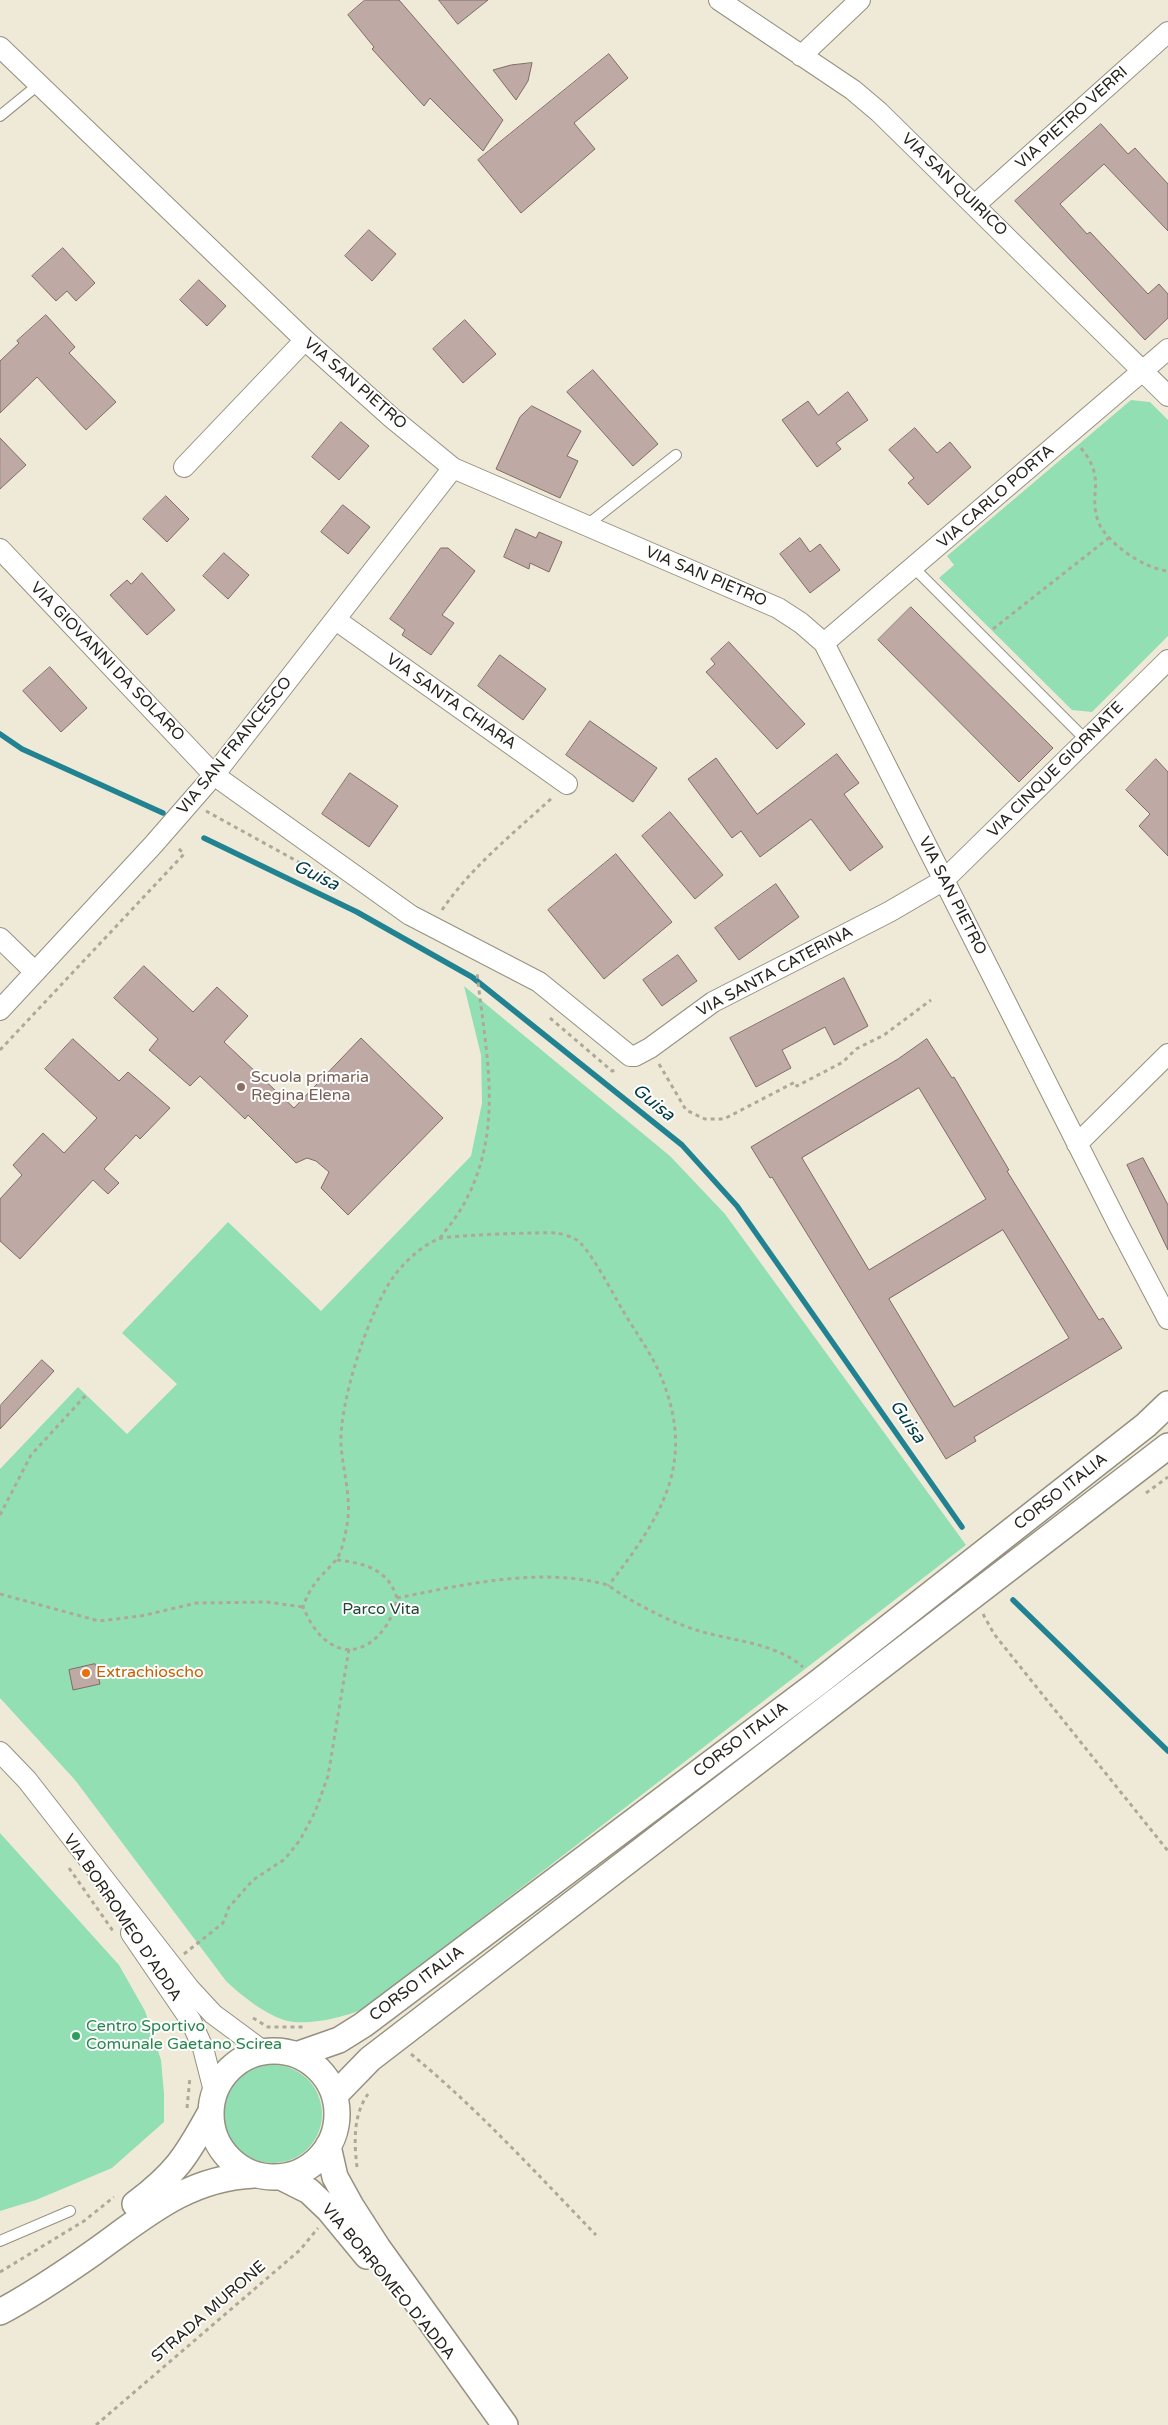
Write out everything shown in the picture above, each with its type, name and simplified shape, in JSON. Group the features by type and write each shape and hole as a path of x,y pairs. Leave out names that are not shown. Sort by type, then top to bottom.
{"street":[{"name":"VIA SAN QUIRICO","path":"719,0 869,103 976,204 1168,396"},
{"path":"801,56 860,0"},
{"name":"VIA PIETRO VERRI","path":"976,204 1168,32"},
{"name":"VIA SAN PIETRO","path":"0,47 305,340 392,418 453,468 778,608 801,623 824,643 1077,1144 1168,1319"},
{"path":"184,468 305,340"},
{"name":"VIA CARLO PORTA","path":"824,643 1168,350"},
{"name":"VIA SAN FRANCESCO","path":"0,1010 214,775 453,468"},
{"name":"VIA GIOVANNI DA SOLARO","path":"0,549 214,775"},
{"name":"VIA SANTA CHIARA","path":"336,620 567,784"},
{"name":"VIA CINQUE GIORNATE","path":"944,880 1168,660"},
{"path":"214,775 430,927 539,982 624,1062"},
{"name":"VIA SANTA CATERINA","path":"624,1062 650,1048 713,1002 889,912 944,880"},
{"path":"0,938 35,972"},
{"path":"1077,1144 1168,1054"},
{"name":"CORSO ITALIA","path":"299,2054 339,2040 360,2027 818,1682 1138,1431 1168,1404"},
{"name":"CORSO ITALIA","path":"335,2095 355,2072 404,2051 972,1597 1168,1446"},
{"name":"VIA BORROMEO D'ADDA","path":"0,1752 27,1780 189,1988 213,2014 263,2050"},
{"name":"VIA BORROMEO D'ADDA","path":"27,1780 191,2021 203,2048 214,2091"},
{"path":"0,2301 23,2287 160,2185 191,2149 198,2114 231,2066 246,2056 263,2050 284,2050 299,2054 317,2067 328,2080 335,2095 336,2121 328,2146 319,2159 306,2168 284,2178 254,2174 235,2175 204,2182 178,2194 82,2261 0,2312"},
{"path":"198,2114 213,2134 222,2152 236,2166 254,2174"},
{"name":"VIA BORROMEO D'ADDA","path":"328,2146 336,2176 356,2214 378,2248 505,2425"},
{"name":"VIA BORROMEO D'ADDA","path":"284,2178 309,2191 329,2210 483,2396"}],"lane":[{"path":"0,116 38,85"},
{"path":"587,525 676,455"},
{"path":"914,568 1086,740"},
{"path":"0,2241 70,2211"}],"path":[{"path":"1070,433 1089,458 1094,469 1098,522 1110,536 1143,565 1168,571"},
{"path":"984,636 1110,536"},
{"path":"430,927 464,880 567,784"},
{"path":"202,809 313,870"},
{"path":"0,1050 184,854 170,842"},
{"path":"303,1607 316,1581 337,1560 349,1510 341,1444 342,1419 362,1349 380,1300 406,1262 440,1239 465,1202 476,1179 488,1127 491,1095 489,1060 477,970 482,973"},
{"path":"650,1048 686,1110 697,1117 716,1120 724,1119 795,1082 797,1086 843,1062 856,1049 884,1035 931,1000"},
{"path":"545,1014 612,1071 624,1062"},
{"path":"440,1239 557,1233 577,1239 599,1269 662,1378 676,1430 676,1453 672,1472 666,1494 652,1524 643,1540 608,1586"},
{"path":"0,1515 31,1455 86,1394"},
{"path":"1144,1494 1168,1477"},
{"path":"303,1607 319,1634 330,1643 343,1649 371,1643 380,1636 391,1618 396,1598 390,1585 372,1567 361,1563 337,1560"},
{"path":"396,1598 507,1579 569,1579 608,1586 672,1621 696,1630 779,1652 797,1662 818,1682"},
{"path":"0,1594 99,1620 141,1616 196,1603 267,1602 303,1607"},
{"path":"972,1597 994,1634 1168,1851"},
{"path":"192,1960 186,1952 223,1922 229,1907 253,1880 284,1859 300,1840 316,1812 328,1776 349,1649"},
{"path":"64,1862 118,1939"},
{"path":"245,2013 268,2027 298,2029 306,2027"},
{"path":"404,2051 419,2048"},
{"path":"404,2051 443,2080 497,2132 596,2235"},
{"path":"190,2070 198,2114"},
{"path":"357,2171 354,2138 361,2104 371,2090"},
{"path":"0,2272 84,2221 120,2192"},
{"name":"STRADA MURONE","path":"96,2425 300,2250 314,2234 329,2210"}],"green space":[{"path":"1131,400 1150,402 1168,420 1168,636 1092,712 1072,710 939,578 954,565 947,556"},
{"name":"Parco Vita","path":"464,986 670,1156 725,1214 966,1545 365,2008 347,2015 325,2020 293,2022 276,2017 261,2009 226,1981 75,1780 0,1698 0,1469 78,1387 127,1434 177,1384 122,1333 228,1222 321,1311 471,1156 482,1103 481,1055"},
{"name":"Centro Sportivo Comunale Gaetano Scirea","path":"0,1833 119,1965 145,2011 161,2060 164,2122 112,2168 36,2200 0,2211"},
{"path":"273,2065 283,2066 300,2073 314,2087 321,2104 321,2124 314,2141 300,2155 283,2162 273,2163 263,2162 246,2155 232,2141 225,2124 224,2114 225,2104 232,2087 246,2073 263,2066"}],"building":[{"path":"365,0 399,0 503,120 483,151 430,98 424,106 372,49 374,47 348,15"},
{"path":"439,0 488,0 458,24"},
{"path":"609,54 628,78 574,123 595,149 521,213 478,160"},
{"path":"532,63 528,81 516,100 493,70 511,65"},
{"path":"1101,124 1128,154 1135,148 1168,184 1168,231 1104,164 1060,204 1087,234 1090,232 1148,294 1159,284 1168,294 1168,318 1145,340 1015,201"},
{"path":"369,230 396,254 372,281 345,256"},
{"path":"63,248 95,283 76,301 67,291 56,301 32,276"},
{"path":"199,280 226,306 207,326 180,300"},
{"path":"46,315 75,347 69,353 116,402 86,430 37,377 0,413 0,361 19,343 17,341"},
{"path":"465,320 496,354 463,383 433,349"},
{"path":"593,370 658,444 633,466 567,392"},
{"path":"848,392 868,420 836,443 841,449 817,467 782,420 808,401 818,415"},
{"path":"532,406 581,431 567,456 578,461 560,498 496,469 520,417"},
{"path":"341,422 369,446 339,480 312,457"},
{"path":"915,428 937,453 950,442 971,467 928,505 908,483 914,478 889,450"},
{"path":"0,438 26,465 0,489"},
{"path":"166,496 189,519 167,542 143,519"},
{"path":"343,505 370,527 348,554 321,532"},
{"path":"516,529 536,538 539,532 562,542 549,572 530,563 529,569 504,557"},
{"path":"800,538 810,552 820,544 840,570 810,593 780,554"},
{"path":"441,548 448,548 475,571 442,615 454,623 431,655 402,635 405,630 390,619"},
{"path":"224,553 249,575 228,599 203,576"},
{"path":"142,573 175,610 147,635 110,595 127,580 131,584"},
{"path":"911,607 1053,748 1019,782 878,640"},
{"path":"729,642 805,724 777,749 706,672 715,664 711,659"},
{"path":"500,655 546,689 523,720 478,686"},
{"path":"50,667 87,708 61,732 23,691"},
{"path":"590,721 657,768 633,802 566,755"},
{"path":"837,754 859,783 844,794 883,847 850,871 811,819 760,857 741,831 732,838 688,779 716,758 757,814"},
{"path":"1156,759 1168,772 1168,856 1139,826 1150,814 1126,790"},
{"path":"350,773 398,806 369,847 322,814"},
{"path":"670,812 723,875 695,899 642,836"},
{"path":"616,854 672,922 604,979 548,910"},
{"path":"776,884 799,917 739,960 715,928"},
{"path":"678,955 697,981 662,1006 643,980"},
{"path":"144,966 193,1012 217,987 248,1016 224,1042 294,1108 361,1038 443,1118 348,1215 321,1188 329,1172 316,1161 307,1158 296,1163 248,1115 245,1119 200,1076 190,1086 149,1050 158,1039 114,998"},
{"path":"844,978 868,1026 834,1045 825,1027 782,1050 791,1068 756,1087 730,1038"},
{"path":"73,1039 119,1081 128,1072 170,1108 140,1139 136,1135 104,1169 119,1183 108,1194 93,1180 20,1259 0,1241 0,1199 22,1175 13,1165 43,1133 64,1153 97,1118 45,1069"},
{"path":"927,1039 952,1078 954,1077 1009,1170 1007,1171 1099,1320 1103,1318 1122,1348 974,1437 976,1441 946,1459 772,1177 770,1178 751,1147 898,1059","holes":["919,1088 986,1199 869,1270 802,1158","1003,1230 1069,1338 954,1407 889,1299"]},
{"path":"1143,1158 1168,1205 1168,1250 1127,1165"},
{"path":"42,1360 54,1371 0,1429 0,1406"},
{"path":"95,1664 100,1684 73,1690 69,1670"}],"waterway":[{"name":"Guisa","path":"0,734 22,749 163,813"},
{"name":"Guisa","path":"204,838 357,912 472,977 682,1145 737,1206 962,1527"},
{"name":"Guisa","path":"1013,1600 1168,1751"}],"place":[{"name":"Scuola primaria Regina Elena","path":"241,1087"},
{"name":"Extrachioscho","path":"86,1673"},
{"name":"Centro Sportivo Comunale Gaetano Scirea","path":"76,2036"}]}
